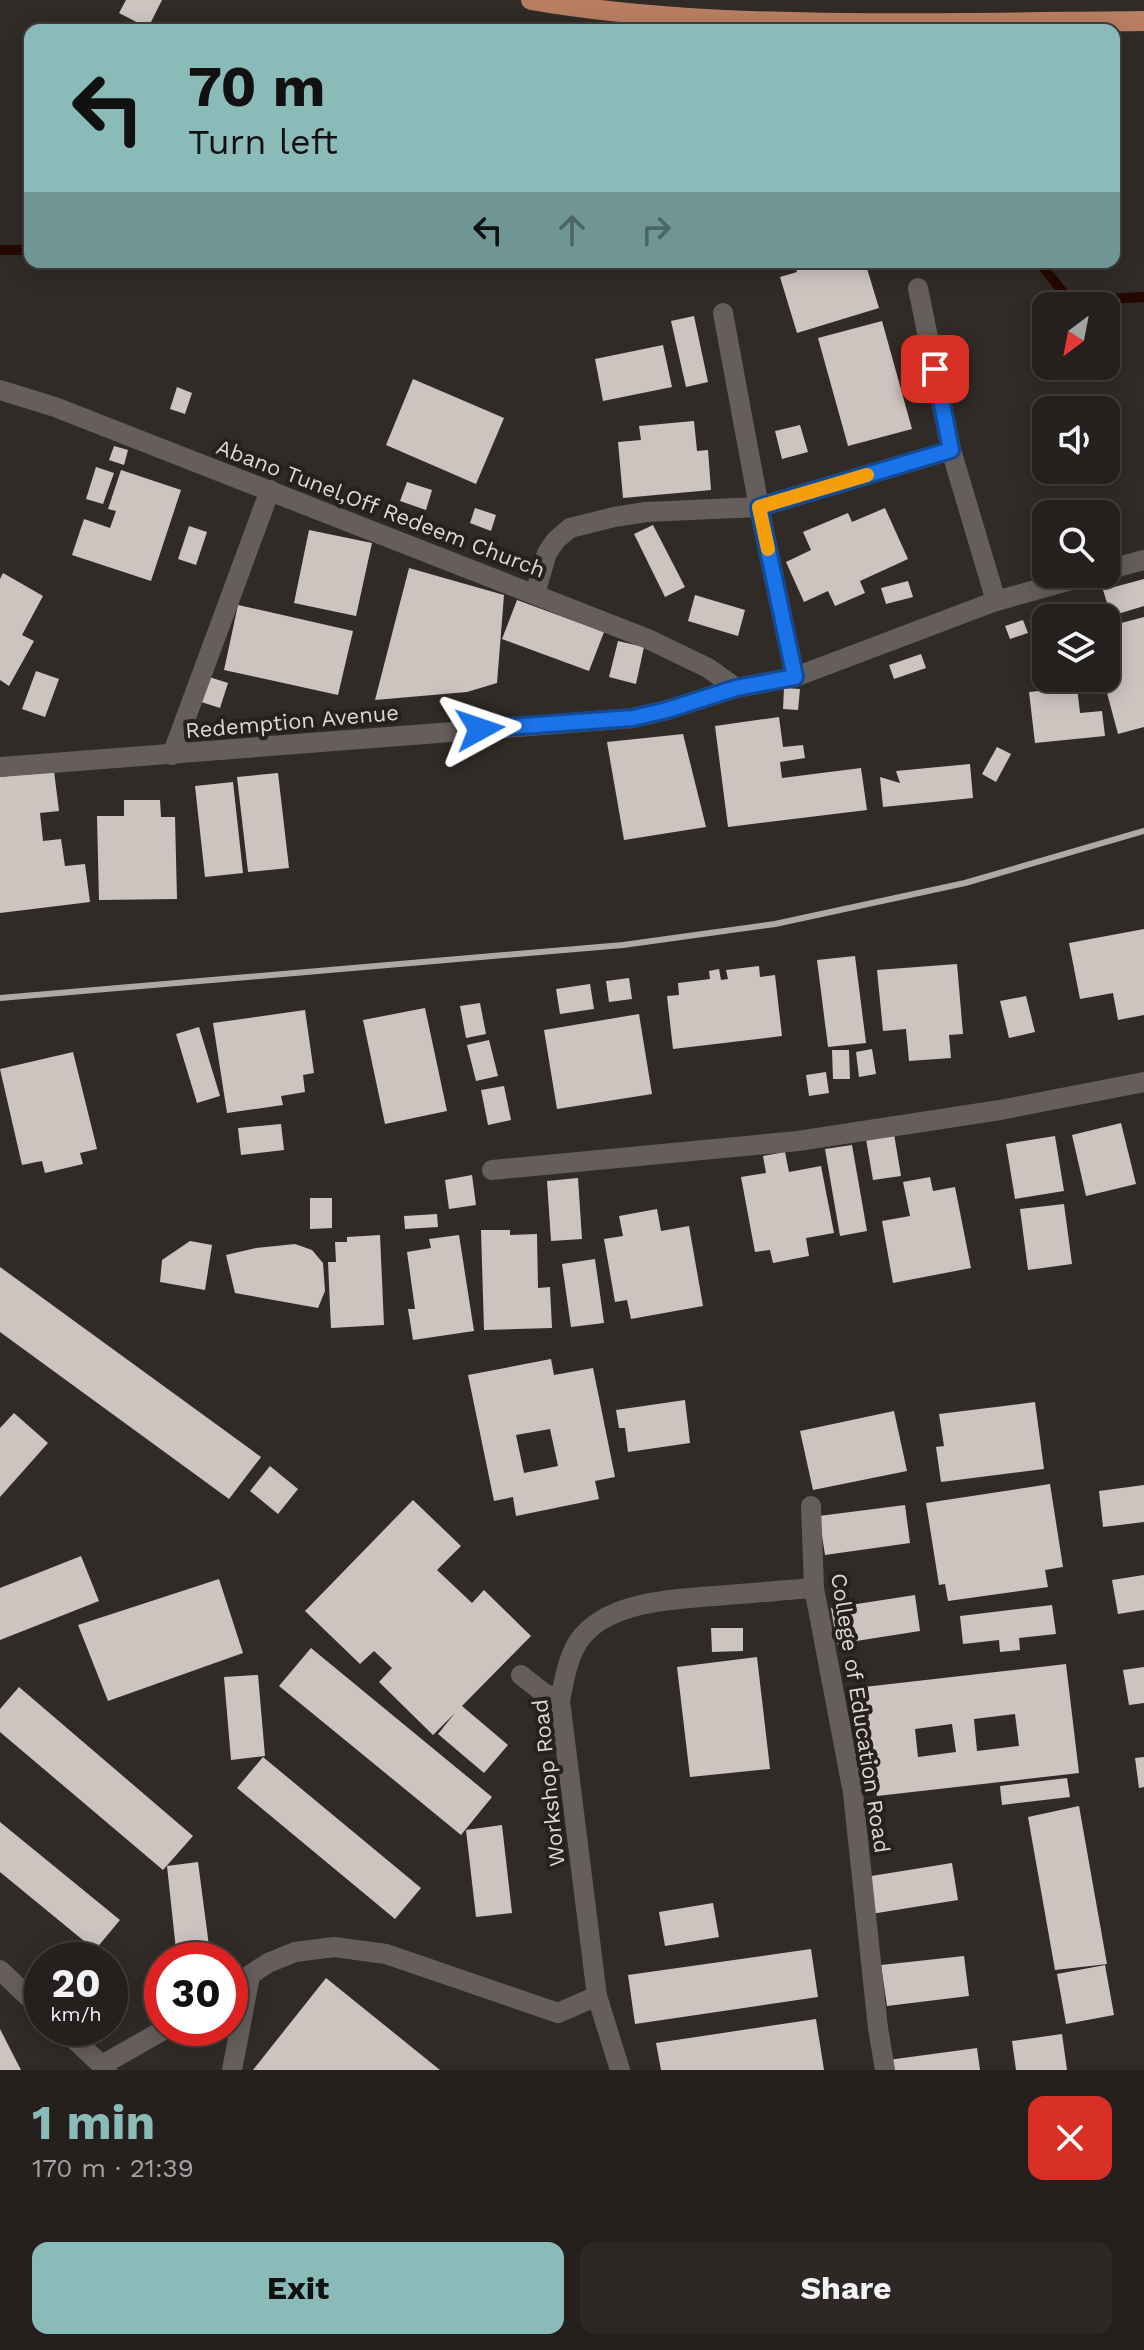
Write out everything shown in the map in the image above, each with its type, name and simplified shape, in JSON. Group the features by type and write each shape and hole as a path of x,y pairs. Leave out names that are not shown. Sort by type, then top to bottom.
{"main road":[{"path":"531,0 659,16 770,22 989,24 1144,21"}],"street":[{"path":"918,288 951,450 996,601"},
{"path":"723,313 795,677"},
{"name":"Abano Tunel,Off Redeem Church","path":"0,390 55,407 535,594 660,645 708,668 736,688"},
{"path":"535,594 547,553 570,528 646,512 759,507 951,450"},
{"path":"172,755 270,490"},
{"path":"1120,566 1144,560"},
{"name":"Redemption Avenue","path":"0,767 633,718 736,688 795,677 996,601 1043,588"},
{"path":"492,1170 798,1141 1000,1110 1144,1082"},
{"name":"College of Education Road","path":"811,1506 814,1588 853,1793 885,2070"},
{"name":"Workshop Road","path":"620,2070 597,1996 560,1701 568,1663 579,1641 593,1626 613,1614 661,1601 814,1588"},
{"path":"521,1675 560,1701"},
{"path":"232,2070 250,1976 268,1963 295,1952 334,1947 386,1954 558,2013 597,1996"},
{"path":"0,1970 24,1993"},
{"path":"82,2046 105,2067 144,2042"}],"building":[{"path":"126,0 162,0 150,24 140,24 119,13"},
{"path":"796,268 867,268 879,308 797,333 780,277 797,272"},
{"path":"694,316 708,382 686,387 671,321"},
{"path":"882,321 912,429 848,446 818,338"},
{"path":"663,345 672,387 603,401 595,359"},
{"path":"413,379 504,418 476,484 386,445"},
{"path":"177,387 192,393 185,414 170,409"},
{"path":"694,421 697,451 708,450 711,490 623,498 618,442 641,440 639,426"},
{"path":"800,425 808,452 782,459 775,431"},
{"path":"114,446 128,450 124,465 109,460"},
{"path":"96,467 114,473 103,504 86,499"},
{"path":"121,470 181,490 151,581 72,555 84,519 110,528 116,511 108,509"},
{"path":"407,482 432,490 426,510 400,501"},
{"path":"475,508 496,515 491,531 470,523"},
{"path":"885,508 908,559 860,581 865,593 835,606 828,591 804,602 786,562 811,550 803,532 848,513 852,522"},
{"path":"653,525 685,587 665,597 634,534"},
{"path":"189,526 207,532 196,565 178,559"},
{"path":"309,530 372,543 356,616 294,603"},
{"path":"409,568 504,595 497,683 467,692 375,700"},
{"path":"3,573 43,596 22,635 34,641 9,686 0,680 0,579"},
{"path":"1144,579 1144,606 1120,613 1120,604 1107,604 1103,590 1120,588"},
{"path":"908,581 913,597 886,604 881,588"},
{"path":"695,595 745,610 738,636 688,621"},
{"path":"517,600 604,632 589,671 502,639"},
{"path":"238,605 353,631 338,695 224,670"},
{"path":"1144,617 1144,727 1118,734 1107,692 1120,692 1120,623"},
{"path":"1023,620 1028,633 1010,639 1005,626"},
{"path":"618,641 644,647 636,684 609,677"},
{"path":"921,654 926,668 894,679 889,665"},
{"path":"36,671 59,679 45,717 22,709"},
{"path":"206,676 228,683 220,708 198,701"},
{"path":"784,688 800,689 798,710 783,709"},
{"path":"1029,692 1078,692 1080,713 1102,711 1105,736 1035,743"},
{"path":"779,717 783,747 803,745 805,758 780,762 782,778 861,768 867,810 728,827 715,726"},
{"path":"683,734 706,827 624,840 607,742"},
{"path":"997,747 1011,754 996,782 982,774"},
{"path":"970,764 973,798 883,807 880,777 900,783 896,771"},
{"path":"54,771 59,811 40,813 43,841 61,839 65,866 85,864 90,902 0,913 0,777"},
{"path":"278,773 289,868 248,872 237,777"},
{"path":"233,782 243,873 205,877 195,786"},
{"path":"124,800 160,800 161,817 175,817 177,899 99,900 97,816 124,816"},
{"path":"1144,929 1144,1015 1118,1020 1113,993 1080,999 1069,943"},
{"path":"855,956 866,1043 828,1047 817,960"},
{"path":"957,964 963,1034 949,1035 951,1058 909,1061 906,1029 883,1031 877,970"},
{"path":"759,966 760,977 775,975 782,1036 673,1049 667,996 679,995 678,983 710,979 709,971 719,969 721,980 728,979 726,970"},
{"path":"629,978 632,999 609,1002 606,981"},
{"path":"590,984 594,1009 560,1014 556,989"},
{"path":"1026,996 1035,1032 1009,1038 1000,1001"},
{"path":"480,1003 486,1034 466,1038 460,1006"},
{"path":"425,1008 447,1111 385,1124 363,1020"},
{"path":"305,1010 314,1073 303,1075 305,1092 281,1096 283,1105 227,1113 213,1023"},
{"path":"639,1014 652,1094 557,1109 544,1030"},
{"path":"199,1027 220,1096 197,1103 176,1034"},
{"path":"489,1040 498,1076 476,1081 467,1045"},
{"path":"872,1049 876,1074 859,1077 856,1052"},
{"path":"832,1050 849,1050 850,1079 833,1079"},
{"path":"73,1052 97,1149 80,1153 83,1164 45,1173 42,1161 22,1165 0,1069"},
{"path":"826,1072 829,1093 809,1096 806,1075"},
{"path":"504,1086 511,1120 488,1125 481,1090"},
{"path":"1121,1123 1136,1184 1086,1196 1072,1135"},
{"path":"281,1124 284,1150 241,1155 238,1128"},
{"path":"894,1134 901,1176 873,1180 866,1139"},
{"path":"1055,1136 1064,1191 1015,1199 1006,1144"},
{"path":"852,1145 867,1231 840,1236 825,1149"},
{"path":"785,1152 789,1172 821,1166 834,1233 806,1238 809,1256 773,1263 770,1250 755,1252 741,1177 766,1173 763,1156"},
{"path":"472,1175 476,1205 449,1209 445,1180"},
{"path":"930,1177 933,1191 955,1187 971,1268 893,1283 882,1221 910,1216 903,1182"},
{"path":"578,1178 582,1239 551,1241 547,1181"},
{"path":"310,1198 332,1198 332,1228 310,1229"},
{"path":"1064,1204 1072,1264 1028,1270 1020,1209"},
{"path":"657,1209 661,1231 689,1226 703,1306 631,1319 627,1300 615,1302 604,1239 623,1236 619,1216"},
{"path":"437,1214 438,1227 405,1229 404,1216"},
{"path":"481,1230 510,1230 510,1235 537,1234 538,1288 550,1287 552,1328 484,1330"},
{"path":"380,1235 384,1325 331,1328 328,1262 336,1262 335,1242 347,1242 347,1237"},
{"path":"459,1235 474,1331 413,1340 408,1309 415,1309 407,1252 431,1248 429,1239"},
{"path":"190,1241 212,1245 205,1290 160,1282 162,1260"},
{"path":"295,1244 312,1250 323,1263 325,1291 318,1308 235,1293 226,1255"},
{"path":"595,1259 604,1323 571,1327 562,1264"},
{"path":"0,1267 261,1457 229,1499 0,1332"},
{"path":"551,1359 554,1375 593,1368 615,1477 595,1481 599,1499 516,1516 513,1497 494,1501 468,1375","holes":["550,1429 558,1466 524,1473 516,1435"]},
{"path":"685,1400 690,1443 628,1452 625,1428 619,1428 616,1410"},
{"path":"1035,1402 1044,1469 941,1482 936,1447 944,1446 939,1414"},
{"path":"894,1411 907,1471 813,1490 800,1431"},
{"path":"14,1413 48,1443 0,1497 0,1428"},
{"path":"270,1466 298,1489 278,1514 250,1491"},
{"path":"1050,1484 1063,1567 1045,1570 1048,1587 948,1601 945,1584 939,1585 926,1503"},
{"path":"1144,1485 1144,1522 1103,1527 1099,1491"},
{"path":"413,1500 461,1546 437,1570 472,1603 484,1590 531,1636 462,1706 508,1745 484,1773 438,1734 455,1713 433,1735 379,1682 392,1668 374,1651 360,1664 305,1611"},
{"path":"905,1505 910,1543 825,1555 819,1516"},
{"path":"81,1556 99,1601 0,1640 0,1588"},
{"path":"1144,1575 1144,1610 1118,1614 1112,1580"},
{"path":"219,1579 243,1653 108,1701 78,1625"},
{"path":"915,1595 920,1631 837,1644 831,1608"},
{"path":"1052,1605 1056,1634 1019,1638 1020,1650 1000,1652 999,1640 963,1644 960,1616"},
{"path":"711,1628 743,1628 743,1651 712,1652"},
{"path":"311,1648 492,1797 461,1835 279,1686"},
{"path":"757,1657 770,1769 690,1777 677,1667"},
{"path":"1066,1664 1079,1773 877,1796 864,1687","holes":["1015,1714 1019,1746 977,1751 974,1719","952,1724 956,1752 918,1757 915,1729"]},
{"path":"1144,1667 1144,1703 1129,1705 1123,1670"},
{"path":"258,1675 265,1756 231,1760 224,1677"},
{"path":"19,1687 193,1836 163,1870 0,1732 0,1709"},
{"path":"263,1757 421,1888 395,1919 237,1788"},
{"path":"1144,1757 1144,1787 1139,1788 1135,1758"},
{"path":"1067,1778 1070,1797 1002,1805 1000,1786"},
{"path":"1079,1806 1107,1964 1055,1970 1028,1817"},
{"path":"0,1822 120,1920 102,1942 85,1942 0,1872"},
{"path":"502,1825 512,1913 476,1917 466,1830"},
{"path":"198,1862 208,1942 175,1942 167,1866"},
{"path":"952,1863 958,1900 871,1914 865,1877"},
{"path":"713,1903 719,1937 665,1946 659,1912"},
{"path":"811,1949 818,1997 635,2024 628,1975"},
{"path":"964,1956 969,1996 887,2006 881,1965"},
{"path":"1105,1965 1114,2015 1066,2024 1057,1974"},
{"path":"326,1978 440,2070 253,2070"},
{"path":"816,2019 824,2070 661,2070 656,2043"},
{"path":"0,2029 21,2070 0,2070"},
{"path":"1062,2034 1067,2070 1016,2070 1012,2041"},
{"path":"977,2048 980,2070 889,2070 888,2060"}],"waterway":[{"path":"0,250 24,250"},
{"path":"1044,268 1070,301 1144,297"}],"railway":[{"path":"0,998 623,945 775,924 965,883 1144,831"}],"slow traffic":[{"path":"768,549 759,507 867,475"}],"route":[{"path":"480,729 633,718 736,688 795,677 759,507 951,450 935,369"}]}
